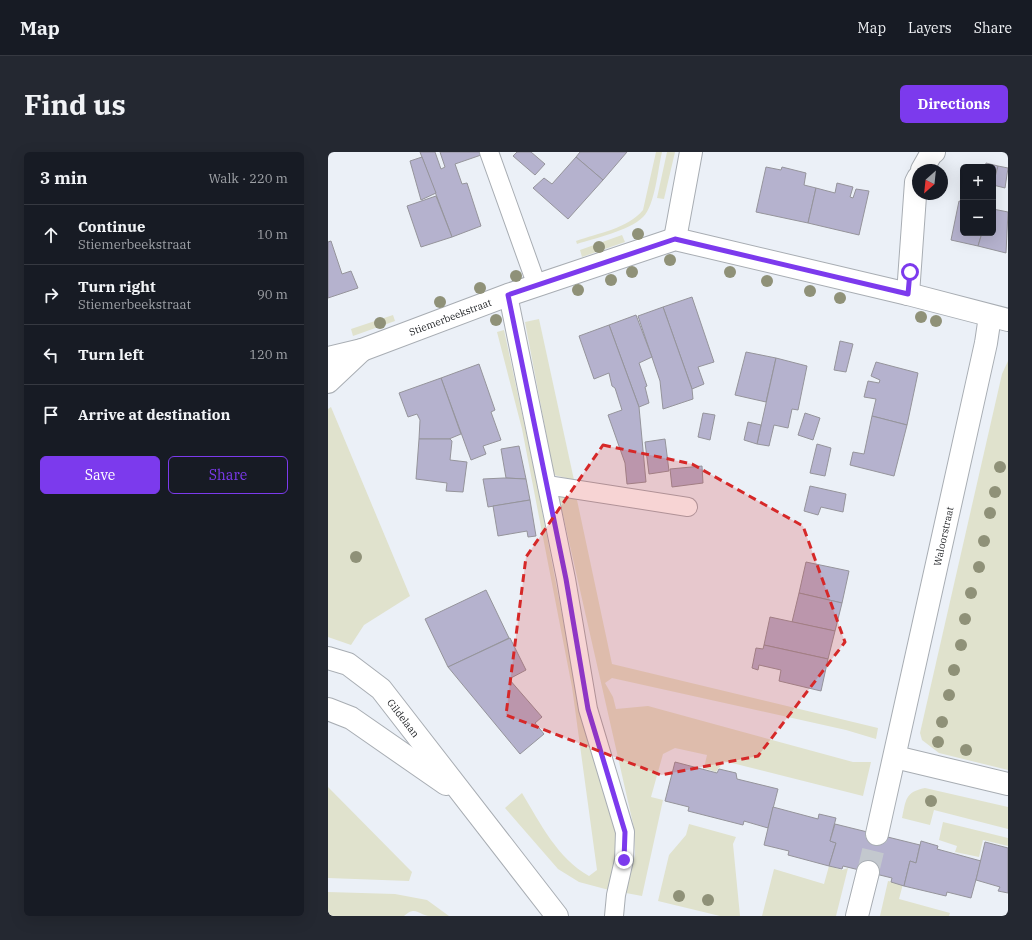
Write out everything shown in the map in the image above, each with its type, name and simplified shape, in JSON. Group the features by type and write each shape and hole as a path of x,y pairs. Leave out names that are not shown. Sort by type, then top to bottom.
{"street":[{"path":"691,152 675,239 908,294 999,318"},
{"path":"925,164 931,154 934,152"},
{"path":"908,294 915,200"},
{"name":"Stiemerbeekstraat","path":"328,358 362,350 508,295 675,239"},
{"name":"Waloorstraat","path":"877,834 986,343 999,318"},
{"name":"Stiemerbeekstraat","path":"328,382 362,350"},
{"name":"Gildelaan","path":"328,658 348,664 381,689 557,916"},
{"name":"Gildelaan","path":"328,709 351,718 464,797"},
{"path":"895,757 1008,784"},
{"path":"857,916 868,872"}],"lane":[{"path":"489,152 537,286"},
{"path":"508,295 566,579 588,709 625,832 624,860 616,895 614,916"},
{"path":"547,485 688,506"}],"highlighted area":[{"path":"603,445 692,464 803,526 845,642 758,756 661,775 506,715 526,557"}],"green space":[{"path":"656,152 662,152 656,186 647,212 643,217 637,222 621,230 577,244 576,241 603,233 629,222 643,210"},
{"path":"667,152 675,152 664,199 657,198"},
{"path":"622,235 625,242 582,257 580,250"},
{"path":"393,315 395,321 353,336 351,329"},
{"path":"539,319 574,480 554,475 525,322"},
{"path":"504,330 535,474 582,719 613,820 619,849 609,890 579,882 558,869 505,808 522,793 543,828 568,860 589,876 597,870 572,687 522,429 497,332"},
{"path":"1008,361 1008,770 939,753 922,740 920,733 1002,374"},
{"path":"331,407 410,596 364,625 351,645 328,637 328,409"},
{"path":"558,493 577,500 612,664 878,728 876,739 846,730 612,678 605,683 613,697 616,709 648,706 853,762 871,762 863,796 724,761 716,772 704,768 707,755 675,748 663,754 651,797 663,800 642,896 626,893 635,855 634,828"},
{"path":"328,787 412,872 409,881 328,878"},
{"path":"925,788 1008,807 1008,829 934,810 930,825 902,818 906,802 910,795"},
{"path":"943,822 1008,838 1008,846 983,840 979,857 955,852 957,846 939,840"},
{"path":"689,824 736,837 733,844 740,916 720,916 658,901 669,855 686,835"},
{"path":"829,866 842,870 848,868 836,916 762,916 774,869 824,884"},
{"path":"888,881 903,884 899,899 950,913 949,916 880,916"},
{"path":"328,892 395,894 427,900 449,916 430,916 411,911 404,916 328,916"}],"building":[{"path":"420,152 435,152 441,169 445,167 440,152 483,152 484,154 455,164 462,184 467,183 481,226 452,237"},
{"path":"517,152 531,152 545,164 535,175 513,156"},
{"path":"580,152 627,152 603,180 576,157"},
{"path":"422,157 436,193 421,200 410,161"},
{"path":"576,157 603,180 568,219 533,188 544,178 552,184"},
{"path":"998,166 1008,168 1005,188 996,186 996,174"},
{"path":"766,167 781,170 782,167 806,173 804,185 816,188 808,223 756,212"},
{"path":"837,183 853,187 850,197 853,198 856,189 869,191 859,235 808,223 816,188 835,193"},
{"path":"436,196 452,237 421,247 407,206"},
{"path":"959,201 960,236 981,236 978,246 951,240"},
{"path":"996,210 1008,212 1006,253 978,246 981,236 996,236"},
{"path":"331,241 342,274 351,271 358,288 328,298 328,242"},
{"path":"692,297 714,362 698,367 704,384 692,389 663,307"},
{"path":"663,307 692,389 693,399 663,409 660,381 638,316"},
{"path":"636,315 652,357 639,363 647,386 645,387 649,403 639,407 609,325"},
{"path":"609,325 639,407 646,482 627,484 625,463 608,415 622,410 615,388 612,386 609,373 594,379 579,336"},
{"path":"840,341 853,344 846,372 834,370"},
{"path":"746,352 776,358 766,402 735,395"},
{"path":"776,358 807,366 798,410 792,409 788,428 774,425 769,446 757,444"},
{"path":"876,362 918,373 907,425 872,416 876,399 864,397 868,381 879,383 880,380 871,376"},
{"path":"479,364 495,410 491,412 501,440 483,446 486,454 471,460 441,378"},
{"path":"441,378 461,434 449,439 419,439 420,420 417,414 408,417 399,393"},
{"path":"703,413 715,415 710,440 698,437"},
{"path":"805,413 820,418 813,440 798,435"},
{"path":"872,416 907,425 894,476 850,465 853,452 864,454"},
{"path":"748,422 761,425 757,444 744,440"},
{"path":"419,439 450,439 452,441 450,460 467,462 463,492 446,491 447,483 416,479"},
{"path":"665,439 669,471 649,474 645,442"},
{"path":"817,444 831,448 825,476 810,473"},
{"path":"519,446 526,479 506,478 501,449"},
{"path":"702,466 703,483 672,487 670,469"},
{"path":"483,479 526,479 530,500 488,507"},
{"path":"810,486 846,494 843,512 821,507 818,515 804,511"},
{"path":"530,500 536,536 528,537 527,531 498,536 493,506"},
{"path":"806,562 849,571 842,603 799,593"},
{"path":"486,590 509,638 448,667 425,619"},
{"path":"799,593 842,603 835,631 792,622"},
{"path":"770,617 835,631 828,659 764,645"},
{"path":"510,638 526,670 509,679 542,717 535,723 544,734 520,754 448,667"},
{"path":"764,645 828,659 821,691 779,681 781,670 759,665 758,670 752,668 756,648 763,649"},
{"path":"675,762 717,773 719,769 736,773 737,779 778,789 768,828 744,821 743,825 688,811 689,807 665,801"},
{"path":"773,807 818,819 819,814 836,818 830,841 836,843 829,866 788,855 789,851 764,845"},
{"path":"835,824 920,845 916,863 910,861 904,886 891,882 892,878 843,866 842,869 829,866 836,843 830,841"},
{"path":"921,841 938,846 937,849 981,861 971,898 947,892 946,896 904,886 910,861 916,863"},
{"path":"985,842 1008,848 1008,893 998,891 1000,887 976,880"}],"tunnel":[{"path":"868,872 877,834"}],"route":[{"path":"624,860 625,832 588,709 566,579 508,295 675,239 908,294 910,272"}]}
